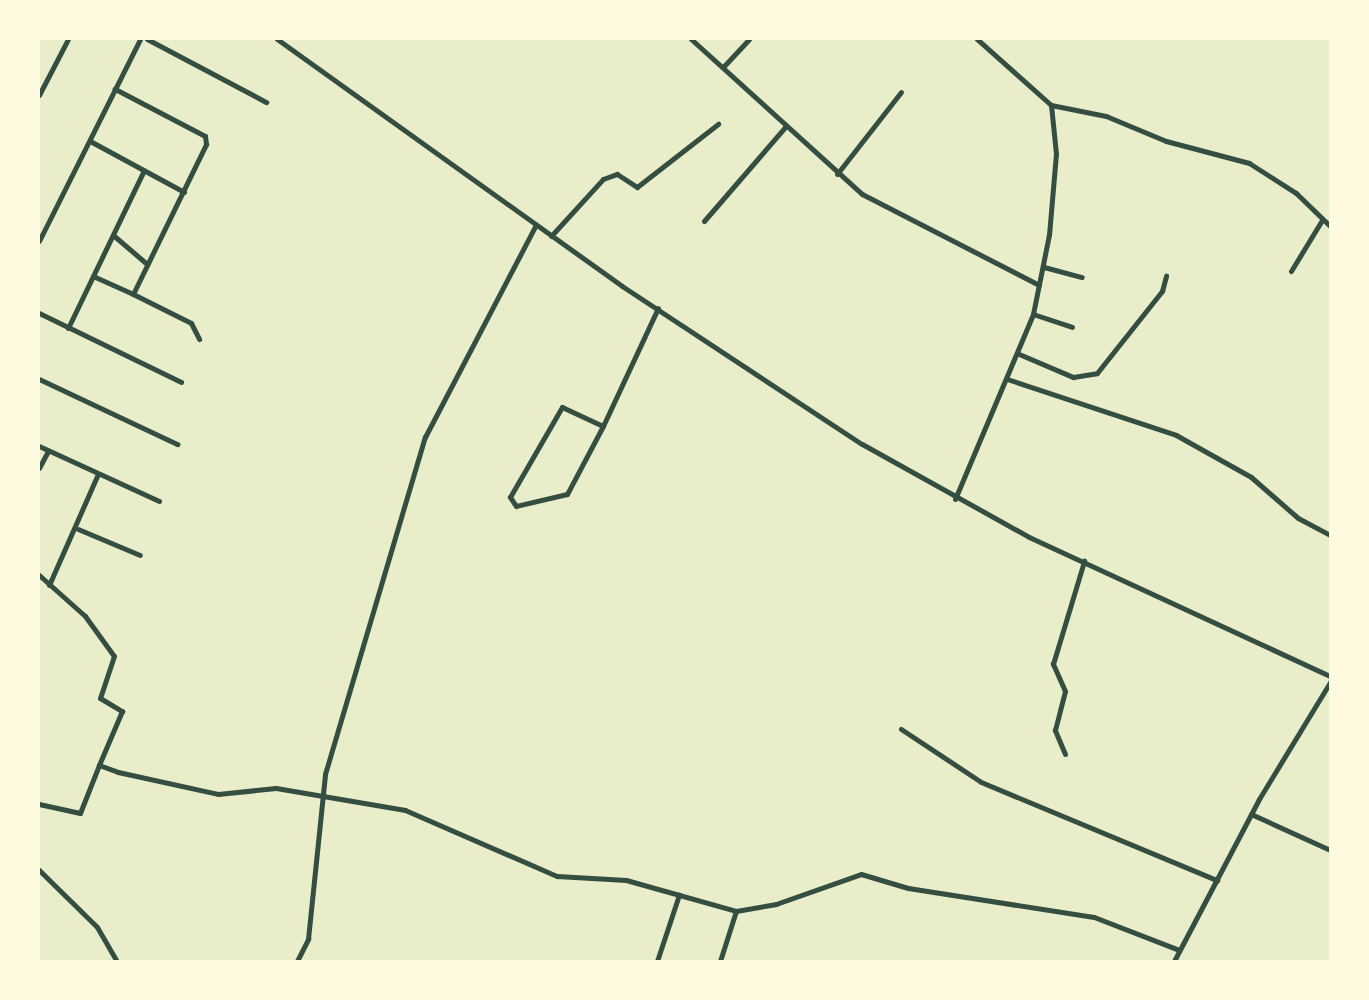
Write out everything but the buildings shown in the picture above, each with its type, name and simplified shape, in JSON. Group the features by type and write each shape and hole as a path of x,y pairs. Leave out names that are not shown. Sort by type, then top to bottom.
{"street":[{"path":"39,95 68,39"},
{"path":"39,241 140,39"},
{"path":"147,39 266,102"},
{"path":"277,39 551,236 784,394 955,499 1330,676"},
{"path":"691,39 724,66 837,174 888,208 1039,285"},
{"path":"724,66 749,39"},
{"path":"977,39 1051,105 1106,116 1166,141 1249,164 1296,193 1330,226"},
{"path":"115,88 205,136 206,144 133,294"},
{"path":"837,174 901,92"},
{"path":"955,499 1019,354 1033,314 1044,267 1056,154 1051,105"},
{"path":"551,236 603,179 617,174 637,187 718,124"},
{"path":"704,221 786,127"},
{"path":"90,141 184,192"},
{"path":"68,328 144,170"},
{"path":"1291,271 1322,220"},
{"path":"297,961 308,939 311,876 322,795 425,437 536,225"},
{"path":"113,235 147,264"},
{"path":"1044,267 1082,277"},
{"path":"93,276 192,323 199,339"},
{"path":"1019,354 1073,377 1097,373 1162,291 1166,276"},
{"path":"603,426 559,408 510,497 512,503 534,505 567,494 603,426 658,308"},
{"path":"39,313 181,382"},
{"path":"1033,314 1072,327"},
{"path":"39,379 177,444"},
{"path":"1007,379 1176,435 1251,477 1298,518 1330,535"},
{"path":"39,446 159,501"},
{"path":"39,468 48,450"},
{"path":"49,585 78,529 98,474"},
{"path":"78,529 140,555"},
{"path":"1065,754 1055,730 1065,691 1053,664 1084,561"},
{"path":"39,575 85,616 114,656 100,699 122,712 80,813 39,804"},
{"path":"1174,961 1251,814 1330,682"},
{"path":"901,729 981,782 1217,880"},
{"path":"99,765 218,794 276,788 405,810 557,876 626,880 736,911 776,904 861,874 908,888 1094,917 1179,950"},
{"path":"1251,814 1330,850"},
{"path":"39,870 97,927 117,961"},
{"path":"657,961 679,895"},
{"path":"720,961 736,911"}]}
